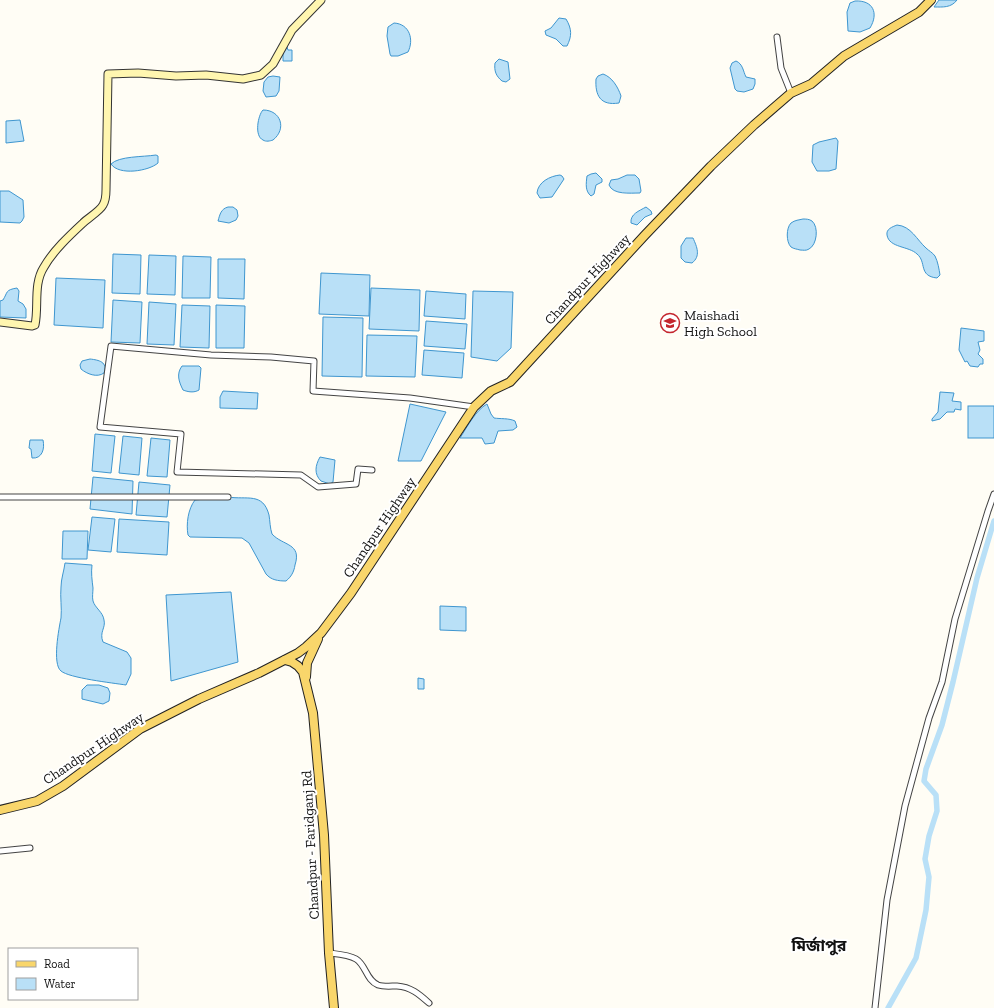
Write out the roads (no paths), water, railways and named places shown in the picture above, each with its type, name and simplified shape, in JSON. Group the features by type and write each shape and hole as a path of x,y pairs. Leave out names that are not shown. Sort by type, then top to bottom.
{"main road":[{"name":"Chandpur Highway","path":"0,810 37,801 63,786 140,729 199,699 259,673 285,660 306,647 322,633 351,593 474,407 491,391 510,382 645,235 711,166 754,125 791,93 811,84 844,56 919,12 931,0"},
{"path":"306,682 307,662 322,633"},
{"path":"285,660 298,666 303,672 306,682"},
{"name":"Chandpur - Faridganj Rd","path":"306,682 313,713 317,752 324,835 329,953 334,1008"}],"street":[{"path":"0,322 32,326 35,325 38,281 43,268 51,257 78,228 104,204 106,190 108,74 138,73 176,76 206,75 243,79 261,75 273,64 292,30 321,0"},
{"path":"777,36 781,68 791,93"},
{"path":"372,470 358,469 356,484 318,488 301,475 177,472 181,434 100,427 111,346 211,355 271,357 314,361 313,390 410,398 474,407"},
{"path":"875,1008 887,900 905,806 929,718 942,682 956,619 994,494"},
{"path":"0,497 228,497"},
{"path":"0,851 30,848"},
{"path":"329,953 356,959 373,982 379,985 409,988 416,992 429,1004"}],"water":[{"path":"939,0 957,0 949,6 934,7"},
{"path":"861,1 870,5 873,8 874,13 873,22 870,28 860,32 848,31 847,12 850,3"},
{"path":"559,18 566,19 570,29 570,39 567,46 563,46 556,39 546,35 545,31 551,28"},
{"path":"394,23 404,26 407,29 411,43 408,52 398,56 391,56 387,36 388,27"},
{"path":"283,47 287,47 288,50 292,50 292,61 283,61"},
{"path":"499,59 508,62 510,79 506,82 500,79 495,71 495,63"},
{"path":"736,61 741,66 746,77 755,79 753,89 744,92 737,91 735,89 730,68 732,63"},
{"path":"603,74 612,80 618,89 621,96 619,103 607,103 600,98 596,90 596,79 598,76"},
{"path":"268,77 280,77 279,91 276,96 266,97 263,91 264,82"},
{"path":"263,110 274,113 280,121 280,131 271,141 263,140 258,134 258,121"},
{"path":"20,120 24,141 6,143 6,121"},
{"path":"836,138 838,141 836,169 829,171 817,171 812,162 813,145"},
{"path":"158,156 158,163 154,166 141,170 120,170 111,164 125,158"},
{"path":"596,173 602,179 602,182 596,185 594,194 591,196 586,185 587,176"},
{"path":"560,175 564,179 552,197 540,198 537,193 542,183 549,178"},
{"path":"627,175 635,175 639,179 640,193 618,192 609,185 611,180"},
{"path":"0,191 9,191 23,200 24,217 20,223 0,222"},
{"path":"228,207 233,207 237,210 238,216 236,220 229,223 218,221 222,210"},
{"path":"646,207 652,214 645,217 637,225 631,223 633,215"},
{"path":"803,219 809,219 816,227 814,244 808,250 794,249 789,245 787,239 789,225"},
{"path":"897,225 910,231 927,249 933,253 938,263 940,275 937,278 927,275 922,261 917,254 891,242 887,235 887,231"},
{"path":"686,238 693,238 697,248 697,257 692,263 685,262 681,258 681,246"},
{"path":"113,254 141,255 140,294 112,293"},
{"path":"149,255 176,256 175,295 147,294"},
{"path":"183,256 211,257 210,298 182,298"},
{"path":"218,259 245,259 244,299 218,298"},
{"path":"321,273 370,275 369,316 319,314"},
{"path":"56,278 105,280 103,328 54,325"},
{"path":"17,288 19,291 18,301 23,304 26,309 26,318 0,317 0,301 3,300 6,293"},
{"path":"371,288 420,290 419,331 369,329"},
{"path":"426,291 466,294 465,319 424,316"},
{"path":"473,291 513,292 511,348 497,361 471,357"},
{"path":"113,300 142,302 140,343 111,342"},
{"path":"149,302 176,304 174,345 147,344"},
{"path":"182,305 210,306 209,348 180,347"},
{"path":"216,305 245,306 244,348 216,348"},
{"path":"323,317 363,318 362,377 322,376"},
{"path":"426,321 467,324 465,349 424,346"},
{"path":"961,328 984,331 984,341 978,342 980,350 978,354 983,359 983,364 980,364 978,367 970,366 967,361 965,362 959,350"},
{"path":"367,335 417,336 415,377 366,376"},
{"path":"424,350 464,353 462,378 422,375"},
{"path":"90,359 102,362 104,364 104,373 92,375 81,369 80,365 82,361"},
{"path":"182,366 199,366 201,368 199,390 191,392 183,390 179,381 179,372"},
{"path":"223,391 258,393 257,409 220,408 220,397"},
{"path":"940,392 954,393 952,401 961,402 961,410 955,409 954,412 947,412 940,419 932,421 938,412"},
{"path":"410,404 446,412 421,461 398,461"},
{"path":"487,404 494,418 513,420 515,421 517,427 513,430 498,431 494,443 485,444 482,438 460,438 475,414"},
{"path":"968,406 994,406 994,438 968,438"},
{"path":"95,434 115,436 111,473 92,471"},
{"path":"123,436 142,438 139,475 119,473"},
{"path":"151,438 170,440 167,477 147,476"},
{"path":"30,440 43,440 44,447 42,453 38,457 32,458 31,449 29,448"},
{"path":"320,457 335,460 333,482 330,484 321,481 317,476 316,467"},
{"path":"93,477 133,481 132,514 90,509"},
{"path":"139,482 170,485 167,517 136,515"},
{"path":"228,497 253,498 263,503 269,515 272,534 294,549 296,553 294,570 286,581 270,578 266,574 249,543 242,538 190,537 188,535 188,517 195,500"},
{"path":"92,517 115,519 111,552 88,550"},
{"path":"119,519 169,522 167,555 117,552"},
{"path":"63,531 88,531 87,559 62,559"},
{"path":"65,563 92,565 93,599 103,617 103,642 127,652 131,658 131,674 126,685 73,676 61,671 58,667 57,646 61,618 61,584"},
{"path":"231,592 238,662 171,681 166,595"},
{"path":"440,606 466,607 466,631 440,630"},
{"path":"418,678 424,679 424,689 418,689"},
{"path":"87,685 99,685 108,688 110,693 109,701 103,704 82,699 82,690"}],"waterway":[{"path":"888,1008 916,958 926,910 929,877 925,859 929,836 937,811 936,795 924,781 926,769 942,725 977,578 994,521"}],"place":[{"name":"Maishadi High School","path":"670,323"}],"district":[{"name":"মির্জাপুর","path":"819,945"}]}
